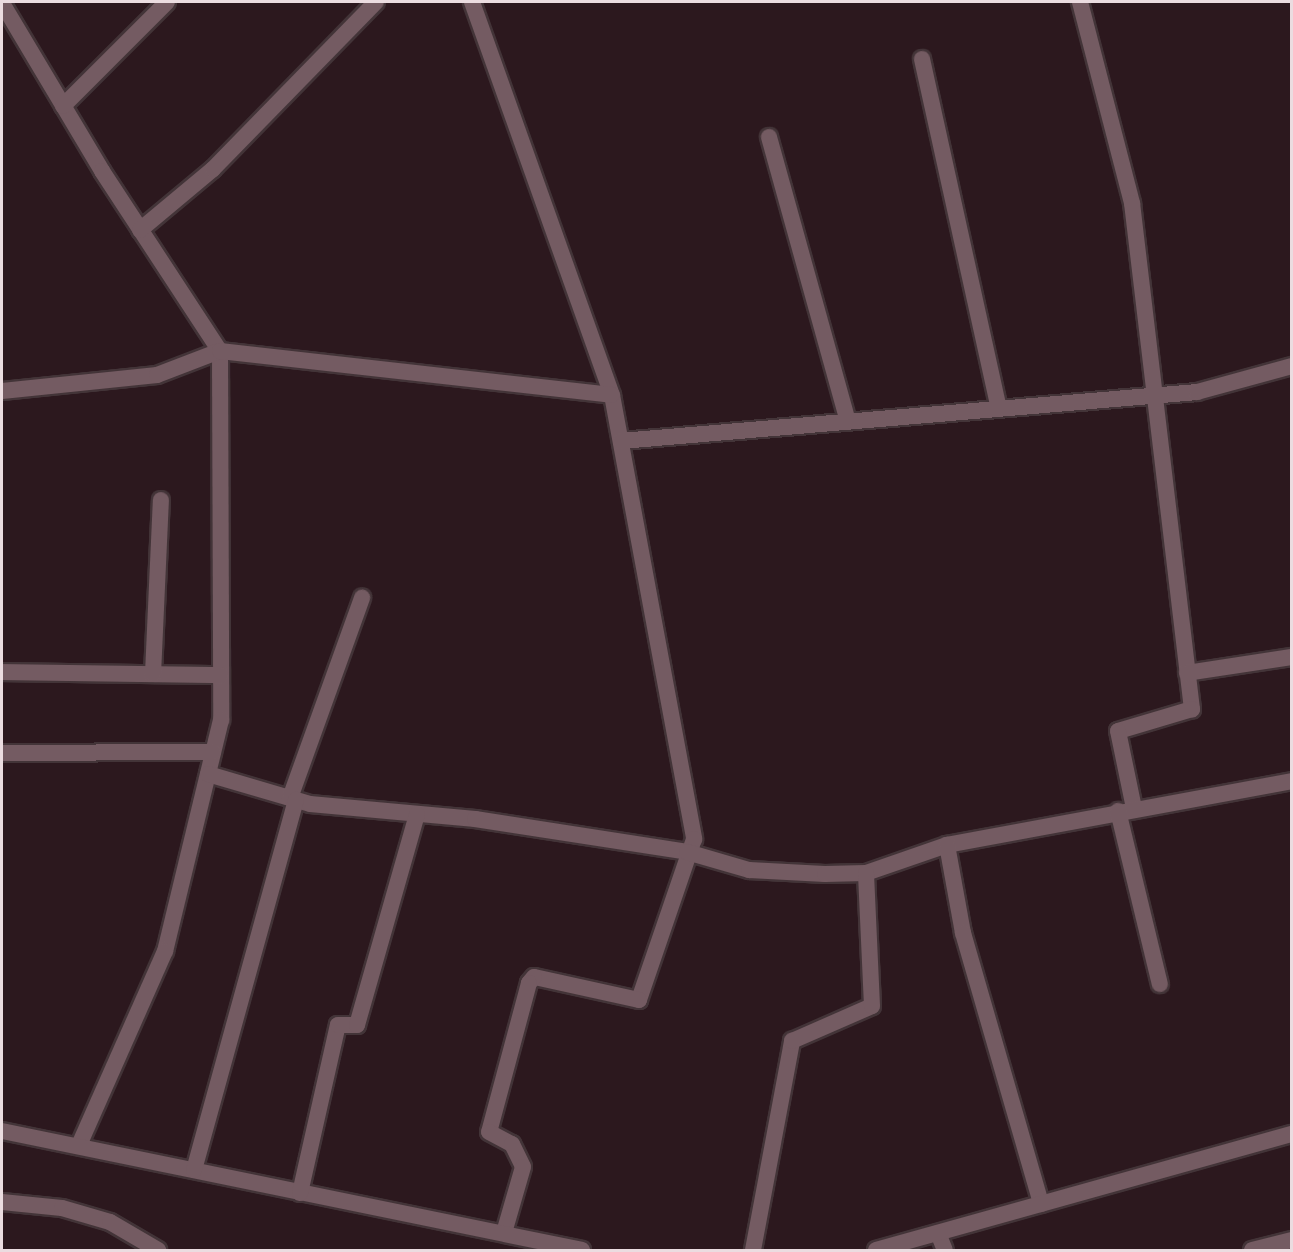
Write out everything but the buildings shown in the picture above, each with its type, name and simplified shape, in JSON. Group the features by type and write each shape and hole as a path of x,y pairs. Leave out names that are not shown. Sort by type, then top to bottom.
{"street":[{"path":"63,106 167,2"},
{"path":"140,230 213,169 376,2"},
{"path":"472,2 612,394 679,740 693,839 639,1000 534,977 529,983 489,1132 512,1144 523,1167 504,1233"},
{"path":"1080,2 1132,202 1192,709 1118,731 1126,810 1160,984"},
{"path":"2,3 140,230 220,351 221,720 165,951 79,1144"},
{"path":"922,58 999,408"},
{"path":"769,136 848,421"},
{"path":"2,391 157,375 220,351 612,394"},
{"path":"621,441 1197,392 1292,366"},
{"path":"153,674 161,500"},
{"path":"194,1170 293,799 362,598"},
{"path":"1187,673 1292,657"},
{"path":"2,672 221,675"},
{"path":"2,753 213,752"},
{"path":"208,774 293,799 687,852 749,870 866,873 947,845 1292,781"},
{"path":"300,1193 338,1025 357,1025 417,814"},
{"path":"947,845 963,933 1041,1204"},
{"path":"753,1251 792,1041 872,1006 866,873"},
{"path":"2,1131 79,1144 300,1193 504,1233 582,1251"},
{"path":"876,1251 1292,1134"},
{"path":"2,1202 62,1208 110,1222 158,1251"},
{"path":"938,1233 945,1251"},
{"path":"1252,1251 1292,1240"}]}
